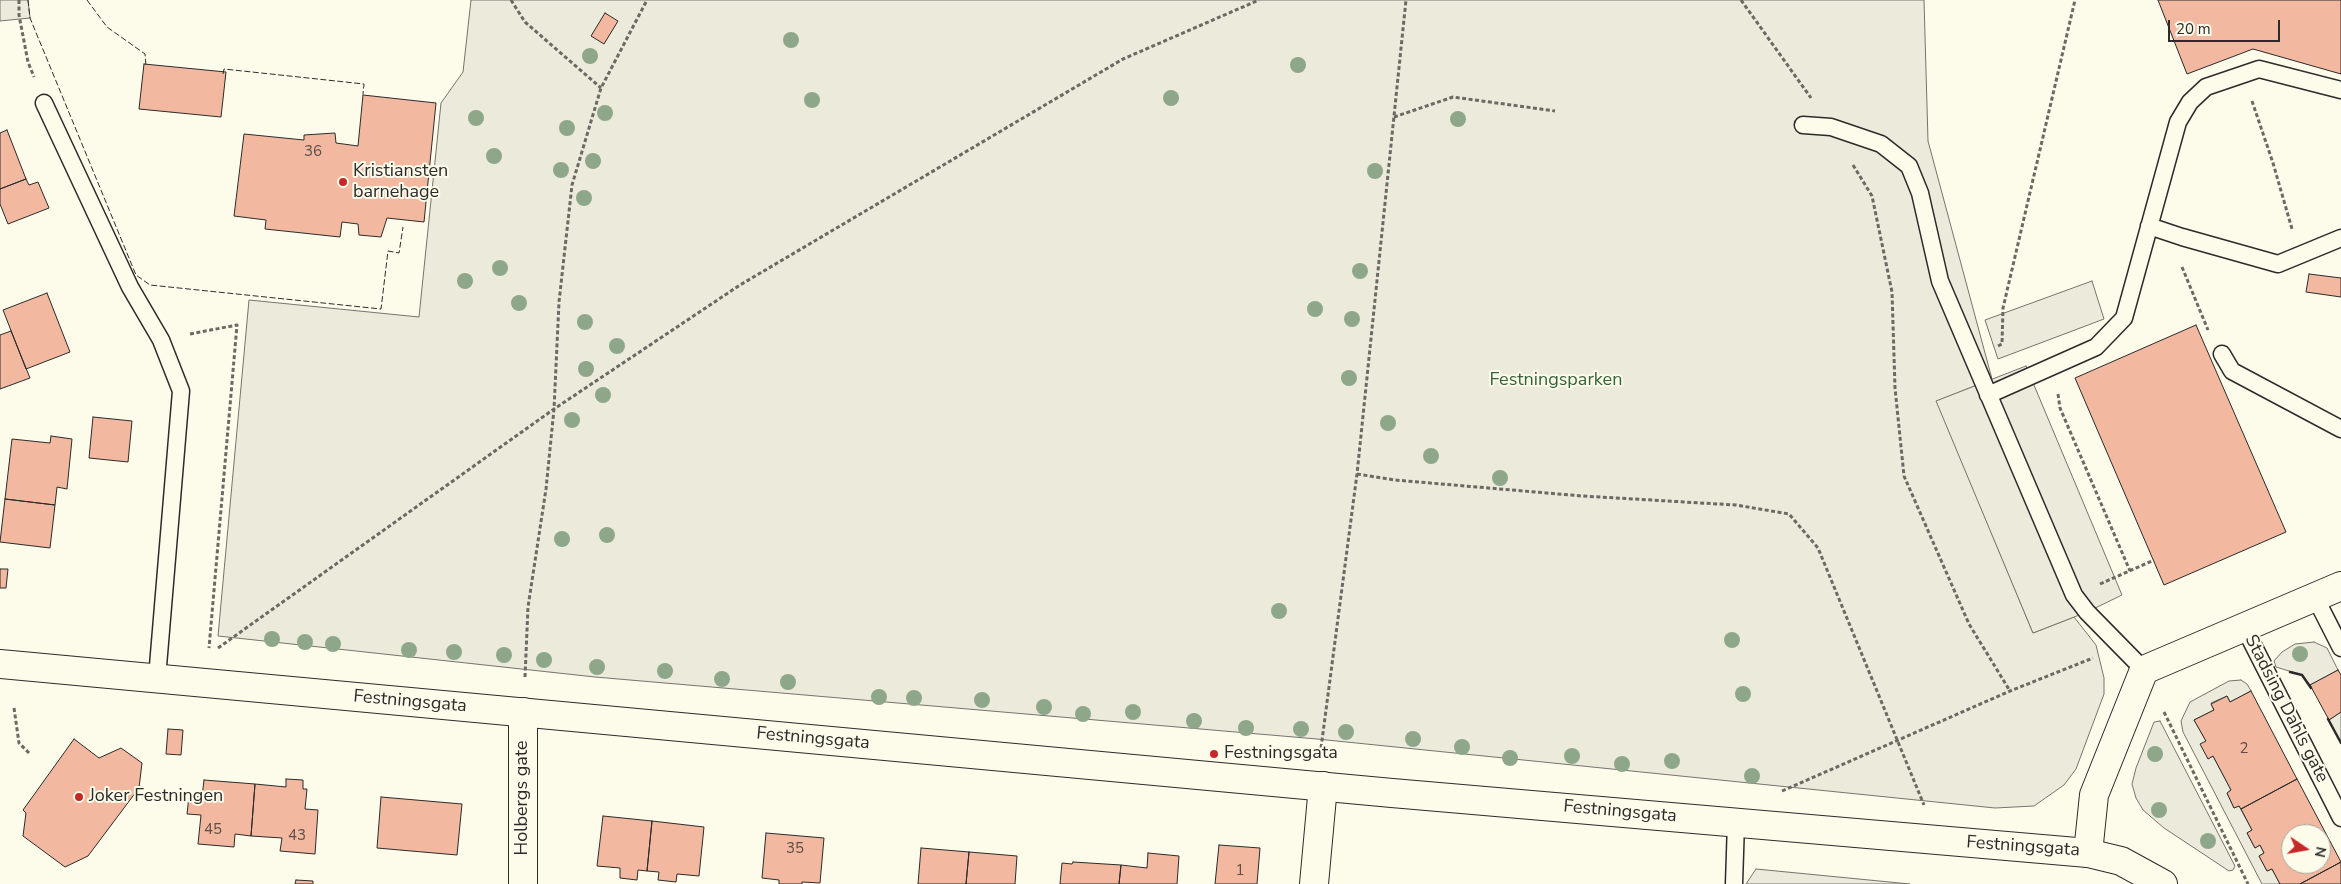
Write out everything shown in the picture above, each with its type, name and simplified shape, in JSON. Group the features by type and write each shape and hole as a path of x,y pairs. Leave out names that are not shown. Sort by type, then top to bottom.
{"main road":[{"path":"2144,670 2341,586"},
{"name":"Festningsgata","path":"0,664 1323,786 2088,853 2094,795 2144,670"},
{"name":"Holbergs gate","path":"523,712 523,884"},
{"path":"1314,884 1323,786"},
{"path":"2088,853 2120,861 2163,884"}],"lane":[{"path":"1988,395 2096,347 2124,318 2178,122 2190,102 2206,87 2259,69 2341,90"},
{"path":"44,103 130,287 161,340 181,391 157,678"},
{"path":"1803,125 1830,127 1881,144 1909,166 1920,193 1940,281 2074,595 2087,612 2144,670"},
{"path":"2148,226 2182,238 2278,264 2341,238"},
{"path":"2222,354 2232,371 2341,429"},
{"path":"2315,598 2341,648"},
{"name":"Stadsing Dahls gate","path":"2244,627 2341,818"},
{"path":"1734,884 1736,822"}],"path":[{"path":"19,0 28,62 44,103"},
{"path":"511,0 526,22 601,88"},
{"path":"525,677 528,607 546,489 554,409 559,302 572,185 601,88 647,0"},
{"path":"218,648 554,409 740,285 1123,59 1259,0"},
{"path":"1321,748 1357,474 1406,0"},
{"path":"1741,0 1830,127 1872,196 1892,292 1896,388 1904,476 1969,624 2010,691"},
{"path":"1972,356 2002,344 2003,308 2075,0"},
{"path":"2242,75 2273,162 2300,255"},
{"path":"1394,117 1453,97 1555,111"},
{"path":"2189,285 2206,327"},
{"path":"161,340 237,325 209,648"},
{"path":"2053,366 2060,408 2130,571"},
{"path":"1357,474 1395,480 1572,495 1736,505 1789,514 1818,548 1925,806"},
{"path":"2074,595 2154,560"},
{"path":"1782,791 2010,691 2122,646"},
{"path":"2144,670 2248,884"},
{"path":"14,708 19,743 28,754"}],"green space":[{"path":"0,0 28,0 30,18 0,21"},
{"name":"Festningsparken","path":"471,0 1924,0 1928,141 1992,379 1937,401 2033,633 2074,617 2096,645 2104,678 2104,694 2076,769 2064,785 2034,806 1995,808 1317,739 595,677 218,636 249,300 419,317 441,103 463,72"},
{"path":"2092,281 2104,319 1998,359 1985,320"},
{"path":"2314,642 2327,648 2338,670 2310,685 2302,675 2276,667 2274,661 2282,652 2295,644"},
{"path":"2241,680 2247,684 2251,691 2230,702 2227,696 2211,703 2214,710 2194,720 2206,741 2208,759 2213,756 2231,790 2227,793 2234,808 2239,806 2252,830 2247,833 2255,848 2260,845 2264,853 2259,856 2267,871 2272,869 2280,884 2262,884 2183,732 2181,721 2190,702 2229,681"},
{"path":"2341,712 2341,743 2329,720"},
{"path":"2160,721 2235,866 2233,870 2229,871 2164,828 2143,810 2136,798 2132,784 2136,768 2154,722"},
{"path":"1756,869 1910,884 1746,884"}],"shaded area":[{"path":"2026,366 2122,595 2087,612 2033,633 1936,401"}],"building":[{"path":"2158,0 2341,0 2341,74 2253,49 2187,74"},
{"path":"605,13 618,21 604,44 591,36"},
{"path":"144,64 226,72 221,117 139,109"},
{"path":"363,95 436,103 424,222 387,218 381,237 359,235 358,224 342,222 340,237 265,229 266,220 234,216 244,134 304,140 304,135 335,133 336,143 358,146"},
{"path":"7,130 26,179 0,189 0,133"},
{"path":"26,179 29,185 38,182 49,208 8,224 0,204 0,189"},
{"path":"2309,274 2341,278 2341,297 2306,292"},
{"path":"47,293 70,352 26,369 3,310"},
{"path":"2196,325 2286,532 2164,585 2075,378"},
{"path":"11,331 30,378 0,389 0,335"},
{"path":"93,417 132,421 128,462 89,458"},
{"path":"51,436 72,439 67,489 57,487 55,505 5,499 12,439 50,443"},
{"path":"5,499 55,505 50,548 0,542"},
{"path":"0,569 8,569 6,588 0,588"},
{"path":"2338,670 2341,675 2341,712 2329,720 2310,685"},
{"path":"2251,691 2297,779 2241,809 2239,806 2234,808 2227,793 2231,790 2213,756 2208,759 2200,744 2206,741 2194,720 2214,710 2211,704 2227,696 2230,702"},
{"path":"168,729 183,730 181,755 166,754"},
{"path":"74,739 99,758 121,748 142,763 139,788 88,856 65,867 23,836 26,813 23,810"},
{"path":"286,779 303,780 303,789 307,789 305,809 318,810 315,854 280,851 282,838 251,836 255,784 286,787"},
{"path":"2297,779 2321,824 2281,824 2281,874 2319,874 2300,884 2280,884 2272,869 2267,871 2259,856 2264,853 2260,845 2255,848 2247,833 2252,830 2241,809"},
{"path":"204,780 255,784 251,836 235,834 234,847 198,844 201,815 187,814 189,796 202,797"},
{"path":"381,797 462,804 457,855 377,848"},
{"path":"603,816 652,821 647,871 638,870 637,880 620,878 620,868 597,866"},
{"path":"652,821 704,827 699,876 677,874 676,882 658,880 659,872 647,871"},
{"path":"766,833 824,838 820,883 779,884 779,880 762,878"},
{"path":"2331,843 2341,862 2331,867"},
{"path":"1219,845 1260,848 1257,884 1215,884"},
{"path":"921,848 969,852 966,884 918,884"},
{"path":"969,852 1017,856 1015,884 966,884"},
{"path":"1148,853 1179,856 1177,884 1119,884 1121,865 1147,868"},
{"path":"1073,862 1121,865 1119,884 1060,884 1062,863 1072,864"},
{"path":"2341,862 2341,884 2300,884 2319,874 2331,874 2331,867"},
{"path":"296,880 313,881 313,884 295,884"}],"fence":[{"path":"28,0 30,18 136,275 150,285 381,309 388,251 399,253 403,227"},
{"path":"87,0 107,27 145,54 146,66"},
{"path":"223,74 224,69 364,84 363,94"}],"wall":[{"path":"2290,672 2302,675 2311,688"},
{"path":"2328,719 2341,743"}],"place":[{"name":"Kristiansten barnehage","path":"343,182"},
{"name":"Festningsgata","path":"1214,754"},
{"name":"Joker Festningen","path":"79,797"}]}
